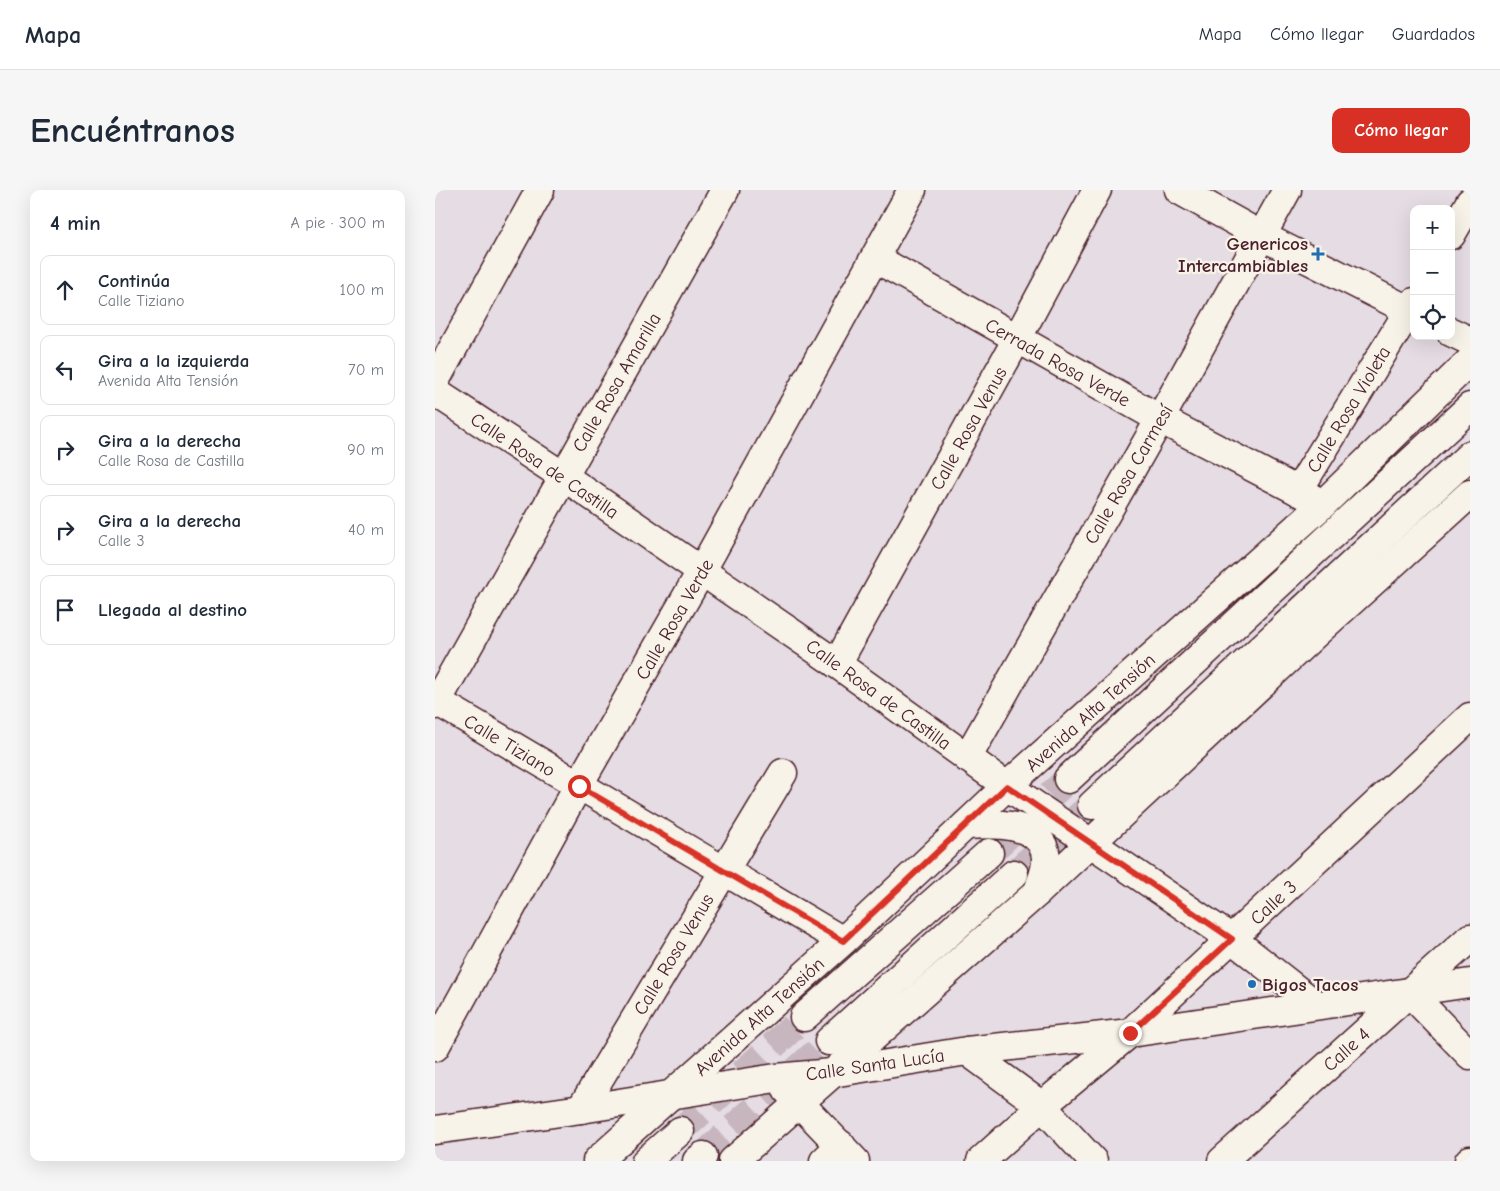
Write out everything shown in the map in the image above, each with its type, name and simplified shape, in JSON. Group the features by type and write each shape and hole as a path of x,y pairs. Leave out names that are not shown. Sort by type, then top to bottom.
{"street":[{"path":"435,380 540,190"},
{"name":"Calle Rosa Amarilla","path":"436,702 725,190"},
{"name":"Calle Rosa Verde","path":"435,1047 912,190"},
{"name":"Calle Rosa Venus","path":"837,664 1017,340 1097,190"},
{"path":"1179,190 1262,236 1410,308"},
{"name":"Calle Rosa Carmesí","path":"967,758 1160,419 1287,190"},
{"path":"1455,228 1470,202"},
{"name":"Cerrada Rosa Verde","path":"875,258 1017,340 1160,419 1323,504"},
{"name":"Calle Rosa Violeta","path":"1298,492 1410,312"},
{"path":"1455,334 1470,341"},
{"name":"Avenida Alta Tensión","path":"597,1161 843,941 1007,786 1323,504 1470,361"},
{"name":"Calle Rosa de Castilla","path":"435,392 702,570 1007,786 1232,939 1316,1005"},
{"name":"Avenida Alta Tensión","path":"1068,779 1470,407"},
{"path":"1092,805 1470,455"},
{"path":"733,1161 1038,892 1315,634 1470,494"},
{"name":"Calle Tiziano","path":"436,702 843,941"},
{"name":"Calle 3","path":"981,1161 1042,1106 1130,1033 1470,717"},
{"name":"Calle Rosa Venus","path":"581,1109 783,773"},
{"path":"966,825 1006,824 1029,832 1039,840 1044,847 1046,866 1038,892"},
{"name":"Avenida Alta Tensión","path":"804,1018 989,853"},
{"path":"829,1041 1014,874"},
{"name":"Calle 4","path":"1222,1161 1470,938"},
{"name":"Calle Santa Lucía","path":"435,1130 776,1078 832,1073 967,1050 1130,1033 1470,983"},
{"path":"1409,992 1470,1055"},
{"path":"967,1050 1042,1106 1093,1161"},
{"path":"776,1078 799,1103 840,1156"},
{"path":"646,1161 680,1131"}],"tunnel":[{"path":"989,853 1068,779"},
{"path":"1014,874 1092,805"},
{"path":"680,1131 804,1017"},
{"path":"703,1156 829,1041"}],"place":[{"name":"Genericos Intercambiables","path":"1318,254"},
{"name":"Bigos Tacos","path":"1252,984"}],"route":[{"path":"579,786 843,941 1007,786 1232,939 1130,1033"}]}
